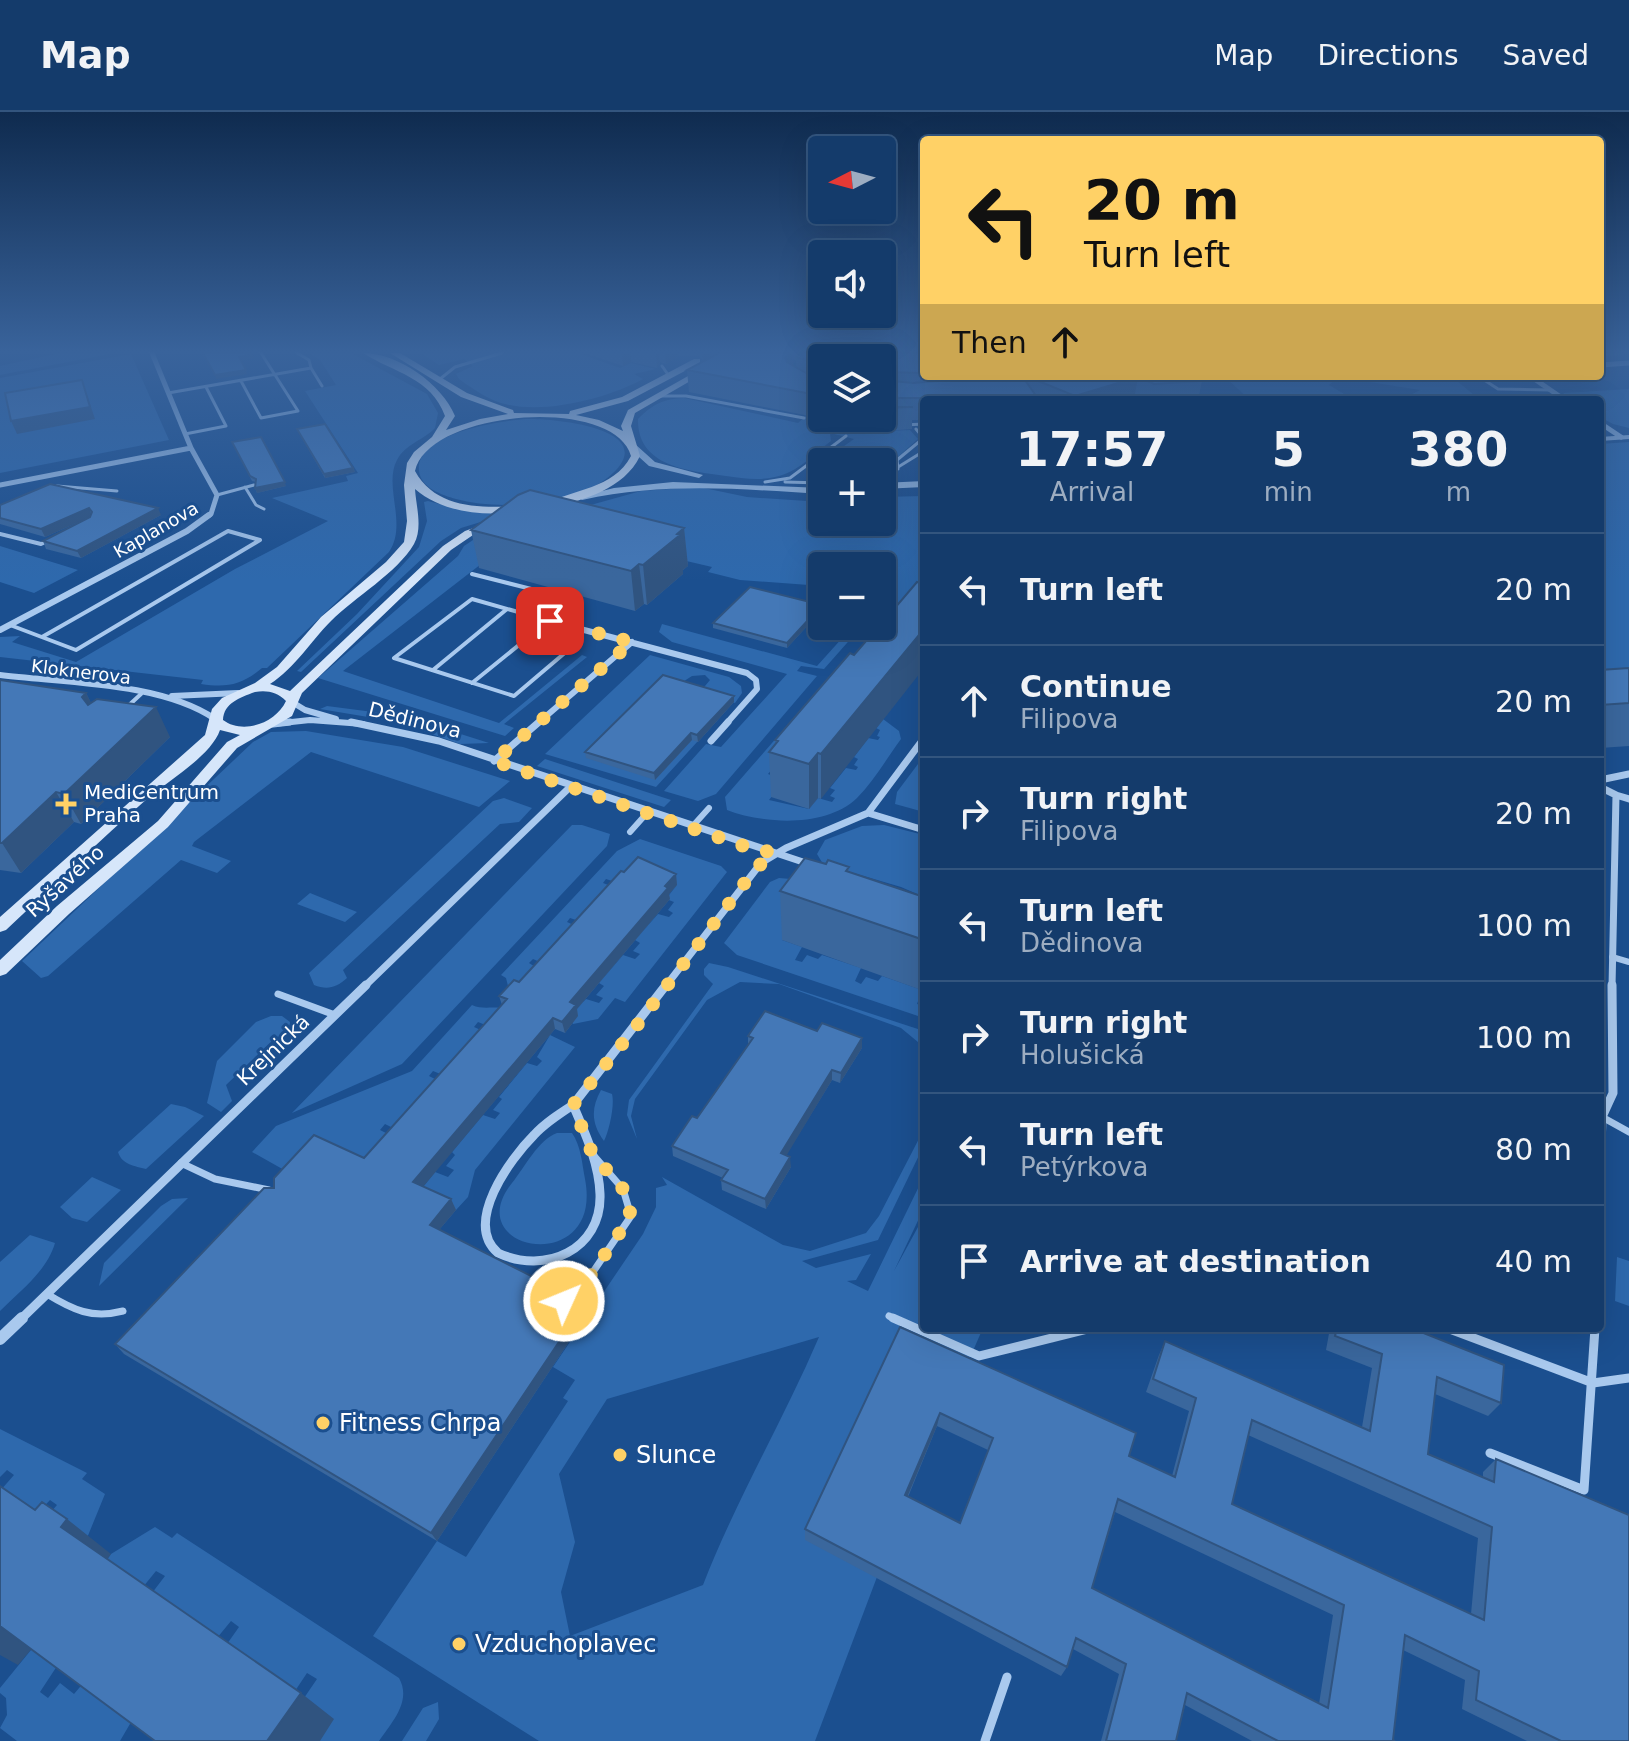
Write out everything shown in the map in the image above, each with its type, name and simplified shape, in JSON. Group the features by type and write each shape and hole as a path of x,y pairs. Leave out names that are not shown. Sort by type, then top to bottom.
{"main road":[{"path":"441,429 414,458 411,473 424,492 450,503 488,509 536,509"},
{"path":"429,443 460,429"},
{"path":"614,429 631,444"},
{"name":"Ryšavého","path":"0,970 63,910 163,824 225,751 241,738 287,713 296,691 447,548 479,529 536,509 577,499 608,486 624,474 634,457 626,429"},
{"name":"Ryšavého","path":"0,926 211,736 216,710 223,702 263,684 286,666 324,621 409,543 413,523 411,473"},
{"path":"246,691 274,689 285,692 292,701"},
{"path":"215,720 230,730 267,726"}],"street":[{"name":"Kaplanova","path":"0,630 187,531 211,514 217,495 183,429"},
{"path":"1604,439 1625,437"},
{"path":"631,444 646,460 665,469 710,477 808,485"},
{"path":"0,485 191,448"},
{"path":"577,499 636,486 682,482 808,486"},
{"path":"896,487 920,484"},
{"path":"896,490 920,491"},
{"path":"559,609 550,621 747,673 756,680 757,689 711,741"},
{"path":"494,761 632,642"},
{"name":"Kloknerova","path":"0,675 159,696 222,696 246,691"},
{"name":"Kloknerova","path":"159,696 198,707 215,720"},
{"name":"Dědinova","path":"292,701 315,714 425,737 691,828 819,868"},
{"name":"Dědinova","path":"267,726 295,722 352,723"},
{"path":"573,1105 592,1153 599,1210 594,1226 566,1256 532,1261 503,1257 492,1249 485,1236 488,1206 497,1184 541,1128 573,1105 756,868 774,853 868,813 920,743"},
{"path":"1604,779 1629,774"},
{"name":"Krejnická","path":"0,1339 570,787"},
{"path":"1604,789 1629,799"},
{"path":"1604,1111 1613,1093 1616,795"},
{"path":"868,813 920,829"}],"lane":[{"path":"185,434 211,429"},
{"path":"916,429 920,434"},
{"path":"765,482 790,478 846,436"},
{"path":"920,441 897,460 898,469 920,454"},
{"path":"49,475 50,485 117,491"},
{"path":"217,495 254,485"},
{"path":"245,487 256,505 264,509"},
{"path":"10,625 76,650 260,540 228,531 42,637"},
{"path":"0,534 41,544 53,538"},
{"path":"472,574 551,594 559,609"},
{"path":"550,621 472,599 394,658 514,696 580,640"},
{"path":"432,671 507,609"},
{"path":"472,683 535,632"},
{"path":"123,711 141,694"},
{"path":"691,828 709,808"},
{"path":"630,832 647,813"},
{"path":"1612,957 1629,962"},
{"path":"278,994 335,1015"},
{"path":"1604,1119 1629,1132"},
{"path":"564,1301 578,1294 631,1216 623,1189 592,1153"},
{"path":"181,1163 215,1179 256,1185 276,1194"},
{"path":"47,1294 92,1317 123,1311"},
{"path":"889,1316 920,1330"},
{"path":"925,1332 979,1356 1076,1332"},
{"path":"1458,1332 1593,1383 1629,1378"},
{"path":"1490,1453 1584,1490 1595,1332"},
{"path":"985,1741 1007,1677"}],"shaded area":[{"path":"0,429 164,429 169,440 0,473"},
{"path":"330,429 434,429 405,450 393,470 396,529 389,552 267,668 248,678 234,684 210,685 201,684 203,680 0,657 0,637 20,636 12,642 76,662 235,569 328,521 272,498 348,481 346,476 358,473"},
{"path":"470,429 598,429 612,435 623,445 624,457 613,473 580,493 538,503 474,503 433,490 424,482 419,471 421,458 430,447"},
{"path":"639,429 910,430 918,439 896,459 896,448 841,448 854,439 830,433 831,441 822,448 808,448 808,460 791,472 750,479 696,472 668,464 646,447"},
{"path":"1629,442 1629,721 1604,694 1604,444"},
{"path":"699,487 747,497 808,501 808,536 896,536 896,497 920,496 920,609 896,611 896,552 808,552 808,585 740,580 708,572 712,567 541,527 485,561 343,671 499,723 582,655 587,657 504,724 514,728 505,736 318,678 458,556 464,546 479,536 641,491"},
{"path":"424,502 462,510 496,513 497,517 461,528 441,541 301,672 297,671 357,614 419,547 427,521"},
{"path":"0,546 78,570 34,593 0,582"},
{"path":"662,624 817,666 840,640 850,640 824,669 801,666 797,671 817,676 716,794 698,801 664,791 706,744 721,747 787,674 672,642 659,632"},
{"path":"650,655 729,677 741,686 742,693 735,703 700,692 710,680 705,675 692,676 625,719 698,741 656,787 545,754"},
{"path":"805,705 823,711 768,774 776,777 780,786 769,800 809,809 818,798 832,802 835,798 830,796 835,790 830,788 846,768 856,770 858,767 854,765 858,759 854,757 868,738 878,740 880,730 876,728 883,719 899,731 901,739 875,777 844,808 812,819 794,820 758,818 727,810 725,797"},
{"path":"327,706 404,716 489,743 460,744 398,722 320,709"},
{"path":"306,731 403,747 510,781 479,807 311,752 194,842 192,846 231,861 217,873 181,860 48,976 41,978 22,961 253,742 271,732"},
{"path":"545,759 671,800 664,807 537,766"},
{"path":"920,761 920,811 895,804 897,792"},
{"path":"504,798 532,808 519,822 500,824 343,970 347,978 331,987 314,985 309,973 493,801"},
{"path":"572,825 610,834 607,846 402,1064 292,1113"},
{"path":"884,825 920,834 920,895 823,864 817,854 825,840 862,826"},
{"path":"640,839 721,866 727,872 625,1002 615,998 598,1019 573,1024 570,1016 586,999 599,1003 603,998 596,995 604,986 599,983 623,955 635,959 640,954 633,951 640,943 635,940 658,914 669,917 673,913 668,910 674,902 666,899 676,886 655,878 615,882 606,879 603,883 611,886 579,921 570,918 567,922 576,926 542,963 533,959 529,963 537,968 511,998 506,978 501,975 617,851"},
{"path":"779,878 791,879 782,940 802,947 795,960 802,962 807,955 818,959 822,955 861,968 855,981 861,984 866,977 878,981 882,976 920,989 917,1004 920,1005 920,1017 737,955 724,943 770,882"},
{"path":"310,893 357,912 345,922 297,904"},
{"path":"709,963 728,967 920,1030 920,1044 901,1028 779,984 740,982 707,1000 635,1099 631,1116 637,1139 627,1115 629,1100 713,984 704,975"},
{"path":"472,1005 509,1011 488,1026 478,1022 474,1027 483,1031 443,1075 433,1071 429,1076 439,1081 395,1129 385,1124 380,1130 390,1135 369,1169 293,1175 252,1152 276,1126 412,1071"},
{"path":"271,1016 282,1016 290,1022 289,1035 276,1037 226,1085 232,1101 221,1112 207,1103 217,1061 256,1022"},
{"path":"550,1035 575,1047 475,1170 468,1197 456,1210 418,1193 435,1172 448,1177 454,1170 446,1166 455,1155 452,1152 483,1115 495,1119 500,1113 493,1110 502,1099 499,1097 527,1063 537,1066 542,1061 537,1057"},
{"path":"601,1090 612,1094 613,1099 604,1141 594,1116 595,1103"},
{"path":"171,1104 204,1116 146,1169 123,1160 118,1152"},
{"path":"557,1133 572,1133 577,1143 585,1179 585,1210 574,1231 556,1242 535,1244 516,1238 503,1225 500,1207 532,1155"},
{"path":"920,1137 920,1153 878,1240 802,1261 816,1268 871,1254 856,1280 847,1281 868,1291 920,1184 920,1216 894,1271 920,1223 920,1332 981,1332 965,1369 899,1339 877,1577 815,1741 539,1741 373,1636 437,1541 466,1557 568,1401 563,1398 575,1380 553,1367 643,1234 656,1207 656,1188 667,1185 662,1177 783,1245 810,1251 866,1233 879,1216","holes":["819,1337 703,1585 570,1636 561,1592 575,1542 559,1474 607,1399"]},
{"path":"92,1177 121,1190 87,1222 72,1218 60,1207"},
{"path":"188,1198 99,1286 104,1263 161,1206 172,1199"},
{"path":"30,1235 55,1243 46,1263 0,1311 0,1262"},
{"path":"1617,1257 1629,1261 1629,1306 1615,1301"},
{"path":"0,1429 87,1473 82,1479 105,1494 87,1538 44,1520 57,1505 50,1500 36,1515 0,1491 14,1475 7,1470 0,1477"},
{"path":"155,1527 172,1538 177,1533 399,1678 402,1703 379,1741 320,1741 304,1698 317,1679 307,1673 295,1691 227,1644 239,1627 231,1621 217,1638 152,1593 165,1576 156,1571 143,1587 106,1561 111,1554"},
{"path":"35,1645 59,1663 40,1692 48,1698 60,1683 74,1694 85,1681 134,1717 120,1741 17,1741 0,1728 7,1715 6,1698 0,1693 0,1688"},
{"path":"438,1702 439,1719 426,1741 402,1741 423,1708"}],"building":[{"path":"297,429 328,429 353,468 324,474"},
{"path":"261,437 285,482 255,488 256,479 250,476 232,442"},
{"path":"50,484 158,508 77,551 43,541 90,517 92,512 89,508 41,529 0,518 0,505"},
{"path":"530,490 684,528 677,534 680,535 631,571 471,530 518,495"},
{"path":"917,582 920,583 920,634 821,754 818,753 809,764 769,752 778,741 775,740 850,653 854,655 867,640 896,640 896,607"},
{"path":"750,587 808,602 808,620 787,643 713,623"},
{"path":"1629,668 1629,703 1604,705 1604,670"},
{"path":"663,675 734,696 697,735 691,733 654,773 585,752"},
{"path":"0,680 86,693 82,697 88,705 97,699 156,707 64,794 56,792 2,843 0,843"},
{"path":"638,857 676,874 665,886 668,888 570,1002 576,1005 562,1022 553,1018 413,1182 451,1199 430,1225 555,1288 558,1297 568,1294 585,1303 431,1533 115,1344 264,1188 274,1188 274,1178 314,1135 364,1158 507,999 499,996 514,980 519,982 621,871 624,872"},
{"path":"805,858 826,864 828,860 849,867 846,871 920,896 920,939 780,891"},
{"path":"765,1011 817,1031 822,1023 862,1038 841,1073 832,1070 781,1153 790,1157 765,1199 721,1180 728,1170 672,1146 692,1116 697,1118 753,1038 748,1036"},
{"path":"900,1327 1136,1433 1129,1456 1175,1477 1196,1398 1153,1379 1165,1341 1370,1431 1382,1354 1335,1336 1336,1332 1421,1332 1504,1365 1501,1403 1437,1377 1428,1454 1494,1482 1496,1459 1629,1515 1629,1741 1561,1741 1476,1700 1479,1671 1405,1635 1395,1741 1278,1741 1187,1693 1176,1741 1106,1741 1126,1664 1076,1638 1067,1667 805,1529","holes":["940,1413 993,1438 960,1523 905,1495","1252,1420 1492,1527 1484,1620 1232,1504","1118,1499 1344,1605 1328,1708 1092,1588"]},
{"path":"0,1486 35,1510 42,1502 67,1519 61,1527 301,1693 267,1741 155,1741 0,1626"}],"place":[{"name":"MediCentrum Praha","path":"66,804"},
{"name":"Fitness Chrpa","path":"323,1423"},
{"name":"Slunce","path":"620,1455"},
{"name":"Vzduchoplavec","path":"459,1644"}],"route":[{"path":"550,621 632,642 494,761 744,846 774,853 756,868 573,1105 592,1153 623,1189 631,1216 578,1294 564,1301"}]}
